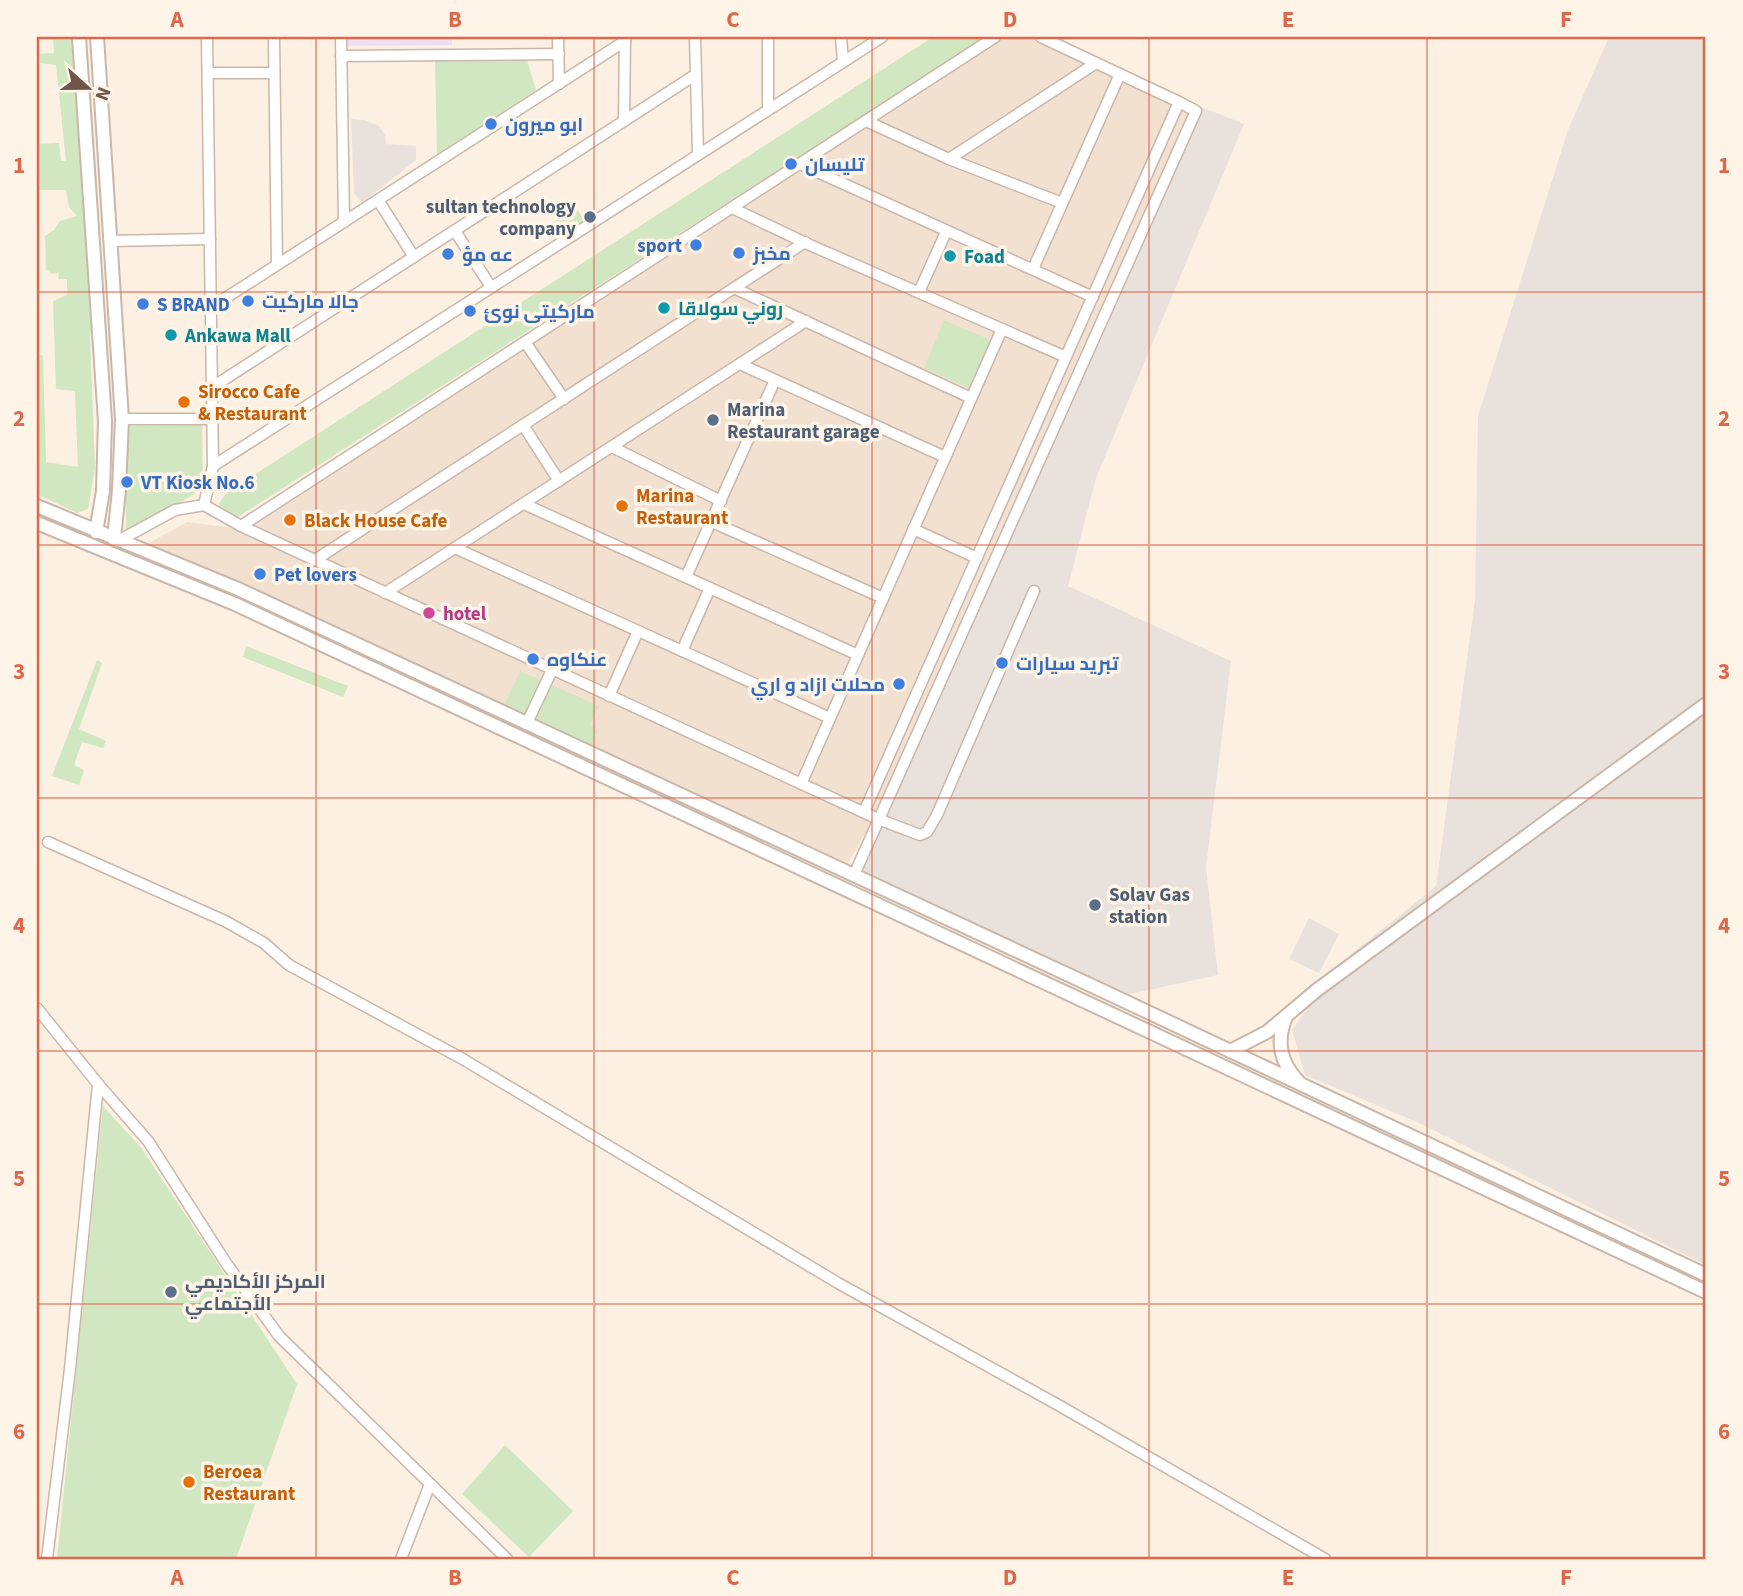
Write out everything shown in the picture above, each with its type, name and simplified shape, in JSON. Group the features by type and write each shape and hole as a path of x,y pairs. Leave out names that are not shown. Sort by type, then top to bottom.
{"street":[{"path":"96,532 102,502 105,421 79,37 97,37 122,419 116,540"},
{"path":"204,505 213,467 207,37"},
{"path":"274,37 277,265"},
{"path":"341,37 344,222"},
{"path":"558,37 559,84"},
{"path":"695,37 698,153"},
{"path":"768,37 768,108"},
{"path":"841,37 843,61"},
{"path":"213,467 882,37"},
{"path":"240,526 995,37"},
{"path":"854,875 1196,111 1041,37"},
{"path":"624,121 625,39"},
{"path":"211,308 625,39"},
{"path":"341,56 559,54"},
{"path":"950,159 1096,63"},
{"path":"208,73 274,73"},
{"path":"1033,269 1120,74"},
{"path":"211,388 695,75"},
{"path":"864,812 1180,102"},
{"path":"866,121 950,159 1062,203"},
{"path":"800,164 1093,297"},
{"path":"378,200 414,257"},
{"path":"732,208 1066,357"},
{"path":"455,230 491,287"},
{"path":"919,292 946,232"},
{"path":"110,241 210,239"},
{"path":"314,560 805,242"},
{"path":"734,288 971,398"},
{"path":"385,593 806,321"},
{"path":"801,784 1002,329"},
{"path":"525,342 564,399"},
{"path":"740,364 945,457"},
{"path":"686,577 775,380"},
{"path":"122,419 212,419"},
{"path":"523,425 559,481"},
{"path":"612,447 721,501"},
{"path":"102,502 118,504"},
{"path":"524,504 858,655"},
{"path":"116,540 175,510 204,505 240,526 552,670 878,819 920,835 932,826 1034,591"},
{"path":"37,506 238,589 1706,1275"},
{"path":"37,523 235,604 1706,1292"},
{"path":"712,523 883,598"},
{"path":"914,529 977,558"},
{"path":"454,548 830,718"},
{"path":"682,651 710,588"},
{"path":"609,696 638,631"},
{"path":"527,723 552,670"},
{"path":"1230,1051 1267,1032 1317,990 1706,704"},
{"path":"48,842 225,921 264,943 289,965 461,1058 838,1283 1060,1406 1325,1559"},
{"path":"37,1008 148,1141 226,1263 279,1336 508,1559"},
{"path":"1288,1014 1281,1033 1282,1053 1289,1071 1303,1085"},
{"path":"47,1559 70,1369 98,1084"},
{"path":"401,1559 430,1484"}],"shaded area":[{"path":"347,37 452,37 452,45 347,46"},
{"path":"999,37 1030,37 1194,103 1018,490 877,813 846,867 142,547 187,522 233,528"},
{"path":"1609,37 1706,37 1706,1265 1417,1122 1305,1075 1292,1030 1338,965 1436,886 1475,600 1478,416 1568,130"},
{"path":"1194,104 1244,124 1096,478 1068,586 1231,661 1206,867 1218,975 1111,998 849,880 1018,490"},
{"path":"351,119 364,120 379,126 385,135 386,144 416,146 416,160 362,203 354,193"},
{"path":"1309,918 1339,934 1319,973 1289,959"}],"green space":[{"path":"53,37 74,37 93,314 90,337 95,468 88,509 77,513 37,494 39,355 43,356 46,462 78,467 75,391 56,389 53,301 67,295 67,279 58,279 59,273 52,274 46,269 45,236 54,230 60,221 77,216 69,207 66,190 37,190 37,144 59,143 61,161 66,161 56,65 40,63 39,54 54,53"},
{"path":"933,37 985,37 235,519 220,510 219,504 226,493"},
{"path":"526,57 536,90 437,155 435,60"},
{"path":"576,208 588,226 559,244 547,226"},
{"path":"944,320 993,341 972,389 924,368"},
{"path":"202,425 203,488 126,537 125,426"},
{"path":"246,646 348,686 343,697 243,657"},
{"path":"97,660 102,663 79,729 106,741 103,748 82,742 74,765 84,770 79,785 52,776"},
{"path":"520,671 599,706 590,725 598,730 591,747 503,708"},
{"path":"103,1106 142,1149 297,1384 236,1559 57,1559"},
{"path":"505,1445 573,1511 529,1557 462,1494"}],"place":[{"name":"ابو ميرون","path":"491,124"},
{"name":"تليسان","path":"791,164"},
{"name":"sultan technology company","path":"590,217"},
{"name":"sport","path":"696,245"},
{"name":"مخبز","path":"739,253"},
{"name":"عه مؤ","path":"448,254"},
{"name":"Foad","path":"950,256"},
{"name":"جالا ماركيت","path":"248,301"},
{"name":"S BRAND","path":"143,304"},
{"name":"روني سولاقا","path":"664,308"},
{"name":"مارکیتی نوئ","path":"470,311"},
{"name":"Ankawa Mall","path":"171,335"},
{"name":"Sirocco Cafe & Restaurant","path":"184,402"},
{"name":"Marina Restaurant garage","path":"713,420"},
{"name":"VT Kiosk No.6","path":"127,482"},
{"name":"Marina Restaurant","path":"622,506"},
{"name":"Black House Cafe","path":"290,520"},
{"name":"Pet lovers","path":"260,574"},
{"name":"hotel","path":"429,613"},
{"name":"عنكاوه","path":"533,659"},
{"name":"تبريد سيارات","path":"1002,663"},
{"name":"محلات ازاد و اري","path":"899,684"},
{"name":"Solav Gas station","path":"1095,905"},
{"name":"المركز الأكاديمي الأجتماعي","path":"171,1292"},
{"name":"Beroea Restaurant","path":"189,1482"}]}
